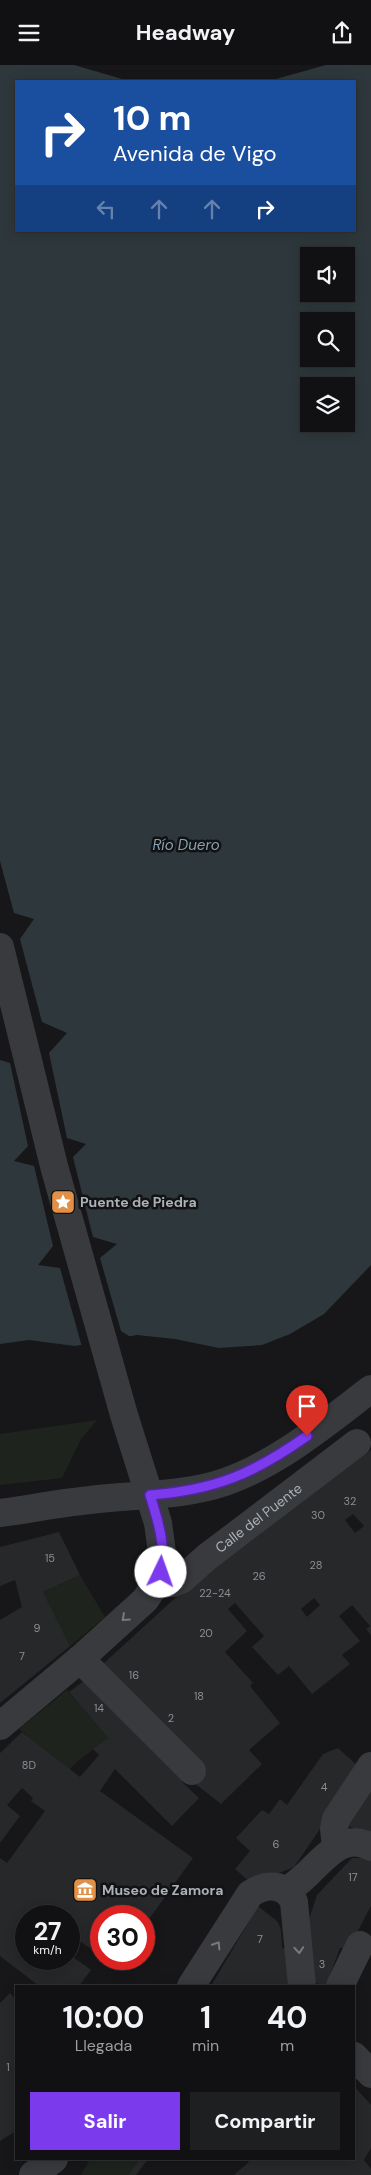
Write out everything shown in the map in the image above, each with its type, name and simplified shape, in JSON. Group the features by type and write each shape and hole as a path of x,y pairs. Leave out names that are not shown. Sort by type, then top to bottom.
{"street":[{"path":"0,947 54,1166 124,1415 146,1483 162,1546 163,1560 157,1583 145,1600 80,1659 0,1726"},
{"path":"0,1513 90,1500 146,1483 204,1488 240,1476 296,1444 371,1389"},
{"name":"Calle del Puente","path":"157,1583 174,1583 181,1580 207,1557 357,1443"},
{"path":"80,1659 192,1771"},
{"path":"336,1847 334,1829 336,1819 371,1766"},
{"path":"286,1890 305,1878 336,1847 354,1842 371,1847"},
{"path":"192,1985 250,1894 257,1889 271,1885 286,1890 291,1895 296,1911 302,1985"},
{"path":"340,1985 360,1945"},
{"path":"355,2057 371,2074"},
{"path":"33,2175 53,2160"}],"shaded area":[{"path":"97,1420 81,1439 62,1478 0,1485 0,1434"},
{"path":"80,1575 105,1617 70,1646 43,1592"},
{"path":"67,1690 108,1738 69,1770 19,1729"},
{"path":"89,2160 139,2160 128,2175 81,2175"}],"water":[{"name":"Río Duero","path":"0,65 74,65 126,80 15,80 15,232 356,232 356,80 273,80 326,65 371,65 371,1265 324,1314 290,1334 262,1345 219,1348 175,1339 137,1335 75,1346 29,1340 0,1344"}],"pier":[{"name":"Puente de Piedra","path":"0,861 14,913 34,919 20,939 42,1022 67,1033 49,1053 67,1138 86,1144 73,1157 93,1237 117,1244 100,1258 121,1331 132,1338 82,1347 60,1268 38,1265 53,1246 34,1166 14,1161 28,1146 10,1063 0,1060"}],"building":[{"path":"371,1450 371,1635 366,1629 370,1626 352,1605 339,1616 360,1641 342,1655 350,1664 312,1694 289,1666 278,1675 252,1647 264,1636 235,1603 228,1609 247,1631 225,1652 253,1683 250,1686 280,1723 249,1750 262,1764 221,1804 188,1778 102,1665 174,1599","holes":["353,1514 364,1526 355,1533 345,1520","314,1598 320,1605 307,1617 301,1609"]},
{"path":"59,1532 80,1575 43,1592 70,1646 0,1703 0,1620 22,1607 15,1580 0,1586 0,1547"},
{"name":"Museo de Zamora","path":"89,1677 188,1778 181,1781 199,1798 172,1826 115,1769 100,1791 193,1858 155,1911 155,1905 90,1905 90,1948 80,1941 80,1905 15,1905 15,1968 0,1956 0,1858 7,1863 45,1811 31,1801 33,1798 22,1788 7,1805 20,1816 0,1843 0,1753 22,1732 80,1777 99,1755 93,1749 108,1738 69,1692"},
{"path":"338,1748 361,1769 294,1867 252,1884 235,1869 250,1851 236,1838 262,1810 269,1814 280,1799 287,1805 323,1754"},
{"path":"371,1779 371,1838 345,1824"},
{"path":"352,1858 371,1858 371,1906 349,1948 340,1948 326,1985 321,1985 310,1980 309,1919 317,1895"},
{"path":"258,1906 278,1922 281,1930 282,1948 287,1949 288,1985 212,1985"},
{"name":"Museo de Zamora","path":"80,1962 91,1970 80,1985 38,1985 18,1970 80,1970"},
{"path":"10,1993 15,1999 15,2132 0,2141 0,2003"},
{"path":"355,2087 371,2105 371,2148 364,2160 371,2169 371,2175 234,2175 249,2162 247,2160 355,2160"},
{"path":"139,2160 147,2160 136,2175 128,2175"}],"place":[{"name":"Puente de Piedra","path":"63,1202"},
{"name":"Museo de Zamora","path":"85,1890"}],"route":[{"path":"161,1572 163,1560 161,1536 150,1495 190,1491 225,1482 276,1457 307,1436"}]}
